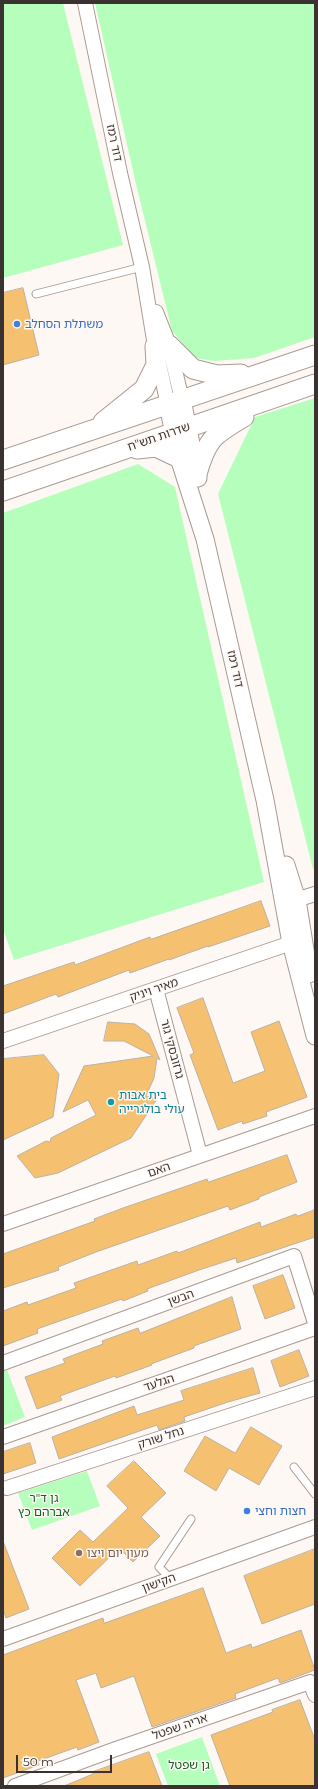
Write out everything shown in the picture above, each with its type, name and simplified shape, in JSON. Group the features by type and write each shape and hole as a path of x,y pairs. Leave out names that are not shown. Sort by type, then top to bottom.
{"main road":[{"path":"93,430 144,389 156,365 162,345 193,369 216,375 262,373"},
{"path":"3,460 315,355"},
{"name":"שדרות תש\"ח","path":"3,491 315,384"},
{"path":"197,474 203,454 218,432 276,397"},
{"path":"122,450 156,447 179,458"}],"street":[{"name":"דוד רמז","path":"85,3 120,174 145,283 162,345 181,430 197,474 205,539"},
{"name":"דוד רמז","path":"181,430 179,458 205,539 265,800 291,901 315,1036"},
{"path":"291,901 315,894"},
{"name":"דוד רמז","path":"298,941 315,1023"},
{"name":"מאיר ויניק","path":"3,1041 298,941"},
{"name":"גרזובסקי גור","path":"156,989 200,1155"},
{"name":"האם","path":"3,1224 315,1116"},
{"name":"הבשן","path":"3,1363 294,1256 315,1323"},
{"name":"הגלעד","path":"3,1437 315,1328"},
{"name":"נחל שורק","path":"7,1488 315,1388"},
{"name":"הקישון","path":"3,1639 315,1527"},
{"name":"אריה שפטל","path":"15,1786 113,1750 310,1682 315,1695"}],"lane":[{"path":"36,294 142,267"},
{"path":"294,1467 315,1494"},
{"path":"171,1579 159,1567 191,1520"}],"green space":[{"path":"3,3 63,3 123,245 3,278"},
{"path":"95,3 315,3 315,337 254,358 214,361 195,358 172,331 136,184"},
{"path":"315,398 315,868 313,869 218,494 255,417"},
{"path":"138,464 175,487 264,882 14,960 3,929 3,513"},
{"path":"7,1370 25,1417 3,1426 3,1372"},
{"name":"גן ד\"ר אברהם כץ","path":"87,1471 100,1506 32,1530 18,1493"},
{"name":"גן שפטל","path":"202,1737 220,1786 168,1786 156,1754"}],"building":[{"name":"משתלת הסחלב","path":"23,288 39,355 3,365 3,293"},
{"path":"261,901 270,926 130,973 129,970 58,997 56,994 3,1014 3,986 74,962 75,965 150,937 151,939"},
{"path":"203,998 233,1083 265,1071 251,1032 279,1021 307,1097 266,1112 267,1116 243,1124 242,1121 218,1130 190,1055 194,1053 177,1008"},
{"name":"בית אבות עולי בולגרייה","path":"108,1022 135,1024 149,1034 160,1060 157,1058 154,1078 146,1096 157,1099 131,1138 58,1173 35,1178 17,1156 46,1141 50,1142 51,1138 96,1115 88,1100 63,1112 84,1066 153,1056 124,1041 104,1041"},
{"path":"44,1055 59,1074 53,1117 3,1140 3,1059"},
{"path":"287,1155 297,1182 230,1210 228,1206 96,1252 58,1267 59,1270 3,1288 3,1254 95,1221 94,1219 123,1208 207,1179 208,1182"},
{"path":"315,1210 315,1237 237,1263 236,1258 199,1270 147,1289 148,1291 123,1301 122,1299 37,1329 38,1333 3,1346 3,1311 27,1302 28,1305 76,1288 74,1283 137,1261 138,1265 177,1251 178,1253 260,1222 261,1227 296,1214 297,1216"},
{"path":"283,1275 295,1308 265,1319 253,1286"},
{"path":"232,1297 241,1329 194,1346 194,1348 151,1364 152,1365 116,1378 115,1376 60,1396 62,1400 37,1409 25,1377 65,1363 63,1359 103,1344 102,1341 138,1328 140,1333"},
{"path":"299,1350 309,1376 280,1387 271,1361"},
{"path":"253,1368 260,1393 184,1417 185,1421 159,1430 157,1425 59,1459 52,1437 134,1406 137,1415 184,1400 181,1391"},
{"path":"251,1427 282,1446 259,1485 229,1468 216,1491 184,1471 205,1436 235,1453"},
{"path":"30,1443 36,1463 3,1474 3,1452"},
{"path":"134,1461 166,1493 141,1517 160,1536 133,1562 119,1548 80,1586 52,1558 80,1530 93,1542 128,1508 107,1486"},
{"path":"3,1541 29,1609 6,1618 3,1609"},
{"path":"315,1549 315,1604 262,1624 244,1576"},
{"path":"203,1588 226,1653 251,1644 252,1648 301,1630 315,1670 280,1683 278,1678 235,1694 236,1698 152,1727 134,1676 101,1688 96,1673 76,1680 99,1742 78,1750 77,1747 38,1761 39,1765 3,1778 3,1655 103,1618 104,1623"},
{"path":"300,1700 315,1740 315,1786 230,1786 211,1735 273,1712 272,1710"},
{"path":"149,1752 162,1786 64,1786 93,1774 93,1772"}],"place":[{"name":"משתלת הסחלב","path":"17,324"},
{"name":"בית אבות עולי בולגרייה","path":"111,1102"},
{"name":"חצות וחצי","path":"247,1511"},
{"name":"מעון יום ויצו","path":"79,1553"}]}
